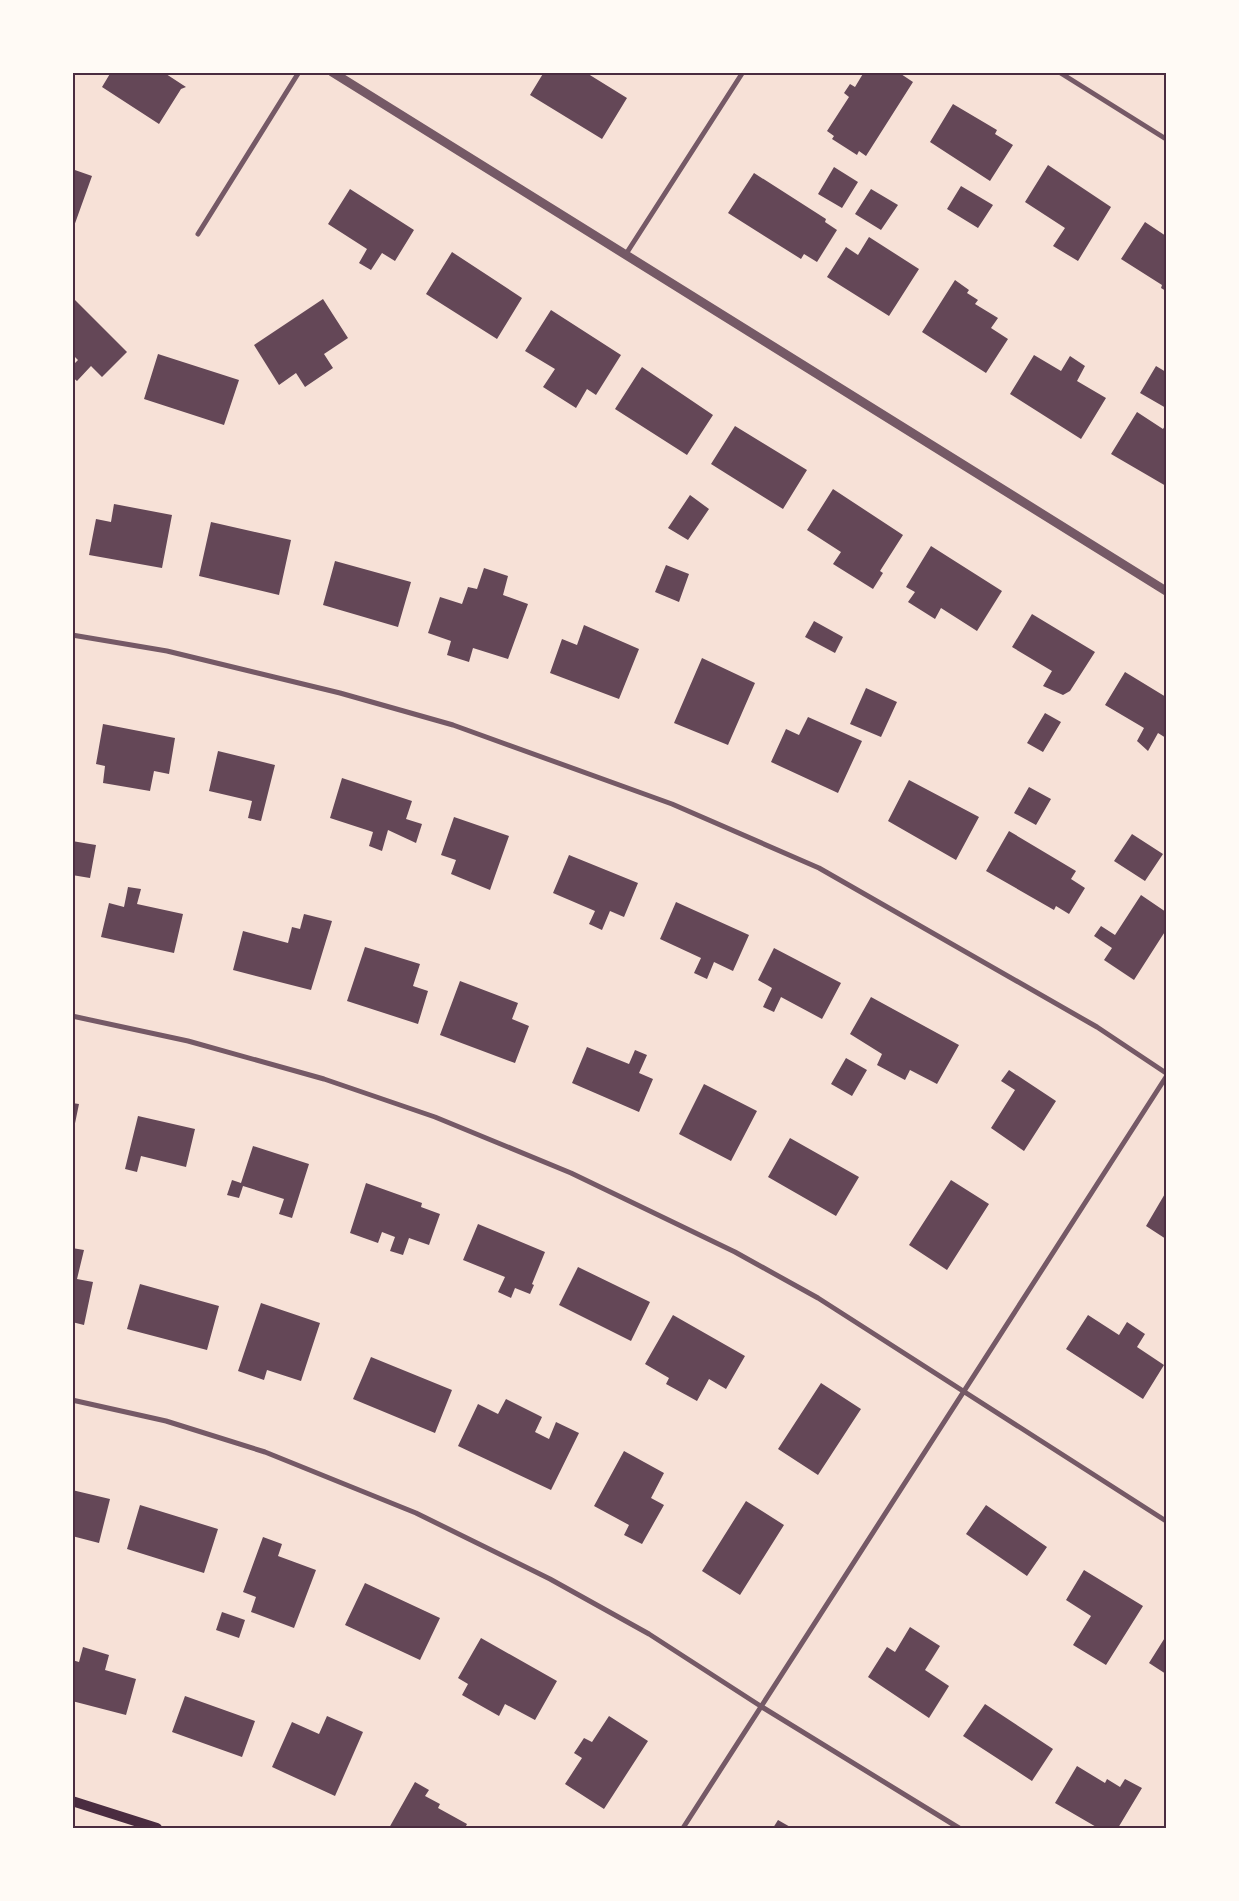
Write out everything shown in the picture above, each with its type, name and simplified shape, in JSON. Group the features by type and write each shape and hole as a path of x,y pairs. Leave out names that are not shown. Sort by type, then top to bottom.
{"main road":[{"path":"72,1801 157,1828"}],"street":[{"path":"198,234 299,72"},
{"path":"332,72 1166,591"},
{"path":"626,254 743,72"},
{"path":"1059,72 1166,139"},
{"path":"72,636 167,651 349,695 453,725 672,804 819,868 1063,1008 1166,1075 683,1828"},
{"path":"72,1016 188,1041 324,1079 435,1117 571,1173 744,1256 818,1298 1166,1521"},
{"path":"72,1400 166,1421 265,1452 416,1513 550,1579 649,1634 762,1707 959,1828"}],"building":[{"path":"111,72 163,72 186,87 181,89 159,124 102,87"},
{"path":"544,72 585,72 627,98 602,139 530,95"},
{"path":"864,72 898,72 913,82 866,156 859,151 857,155 832,139 834,136 827,131 849,97 844,93 850,84 855,87"},
{"path":"953,104 997,130 995,134 1013,145 990,181 930,142"},
{"path":"1048,165 1111,207 1078,261 1053,246 1065,228 1025,202"},
{"path":"834,167 858,182 842,208 818,194"},
{"path":"72,169 92,176 73,229 72,229"},
{"path":"754,173 826,219 825,222 837,230 817,262 804,254 801,259 728,213"},
{"path":"961,186 993,205 978,228 947,209"},
{"path":"350,189 414,230 395,261 382,253 371,270 359,263 367,249 328,224"},
{"path":"871,189 898,205 881,230 855,214"},
{"path":"1145,222 1166,236 1166,291 1161,288 1162,285 1121,259"},
{"path":"869,237 919,269 889,316 827,277 846,247 858,255"},
{"path":"452,252 522,298 497,339 426,294"},
{"path":"955,280 969,290 967,293 978,300 975,304 998,318 991,328 1008,339 986,373 922,332"},
{"path":"323,299 348,338 324,354 333,368 305,387 296,373 279,385 254,345"},
{"path":"75,300 127,352 102,377 91,366 77,381 72,377 72,366 78,360 72,354 72,302"},
{"path":"551,310 621,355 596,395 587,389 576,408 543,387 555,369 525,351"},
{"path":"158,354 239,380 224,425 144,399"},
{"path":"1034,355 1061,371 1070,356 1085,366 1077,381 1106,398 1081,439 1010,394"},
{"path":"1156,366 1166,372 1166,408 1140,393"},
{"path":"642,367 713,415 687,455 615,409"},
{"path":"1137,412 1163,429 1166,424 1166,486 1111,454"},
{"path":"735,426 807,470 783,509 711,464"},
{"path":"833,489 903,535 880,571 883,573 873,589 833,564 841,552 807,530"},
{"path":"690,495 709,509 688,540 668,528"},
{"path":"114,504 172,515 162,568 89,555 96,519 111,522"},
{"path":"211,522 291,540 279,595 199,576"},
{"path":"931,546 1002,591 977,631 941,608 935,619 908,602 915,592 906,587"},
{"path":"335,561 411,582 398,627 323,605"},
{"path":"666,565 689,574 679,602 655,592"},
{"path":"484,568 508,576 503,595 528,604 508,659 473,648 469,662 447,655 451,641 428,633 440,597 462,604 468,587 477,589"},
{"path":"1032,614 1095,652 1070,691 1063,695 1043,686 1052,671 1012,647"},
{"path":"814,621 843,637 835,653 805,637"},
{"path":"584,625 639,649 619,699 550,673 562,639 577,645"},
{"path":"702,658 755,683 728,745 674,723"},
{"path":"1125,672 1166,697 1166,738 1158,733 1148,751 1137,741 1144,728 1105,705"},
{"path":"866,688 897,702 881,737 850,724"},
{"path":"1045,713 1061,722 1043,752 1027,743"},
{"path":"808,717 862,741 838,793 771,762 786,729 799,735"},
{"path":"103,724 175,738 169,774 154,771 150,791 103,783 105,766 96,764"},
{"path":"218,751 275,765 261,821 248,818 252,801 209,791"},
{"path":"342,778 412,801 406,819 422,824 416,843 388,830 382,851 369,846 373,832 330,818"},
{"path":"909,780 979,817 956,860 888,821"},
{"path":"1029,787 1051,799 1036,825 1014,813"},
{"path":"454,817 509,836 490,890 451,874 456,860 441,855"},
{"path":"1009,831 1076,871 1071,879 1085,888 1069,914 1056,906 1054,910 986,871"},
{"path":"1132,834 1163,854 1145,881 1114,861"},
{"path":"72,841 96,845 90,878 72,875"},
{"path":"569,855 638,883 624,917 610,911 602,930 589,924 595,911 553,893"},
{"path":"128,887 141,889 137,904 183,914 174,953 101,937 109,903 124,907"},
{"path":"1141,895 1166,912 1166,930 1134,980 1104,960 1112,948 1094,936 1101,926 1115,935"},
{"path":"676,902 749,935 733,971 714,962 707,979 694,973 701,958 660,939"},
{"path":"304,914 332,921 311,990 233,970 243,931 288,943 292,927 300,929"},
{"path":"365,947 420,964 413,986 428,991 418,1024 347,1001"},
{"path":"774,948 841,983 822,1019 781,997 774,1012 763,1007 772,988 758,980"},
{"path":"460,981 518,1003 512,1019 529,1026 515,1063 440,1035"},
{"path":"871,997 959,1045 937,1084 910,1070 905,1080 877,1065 882,1054 850,1034"},
{"path":"587,1047 629,1064 635,1050 647,1055 639,1073 653,1079 639,1112 572,1083"},
{"path":"846,1058 867,1070 852,1096 831,1084"},
{"path":"1009,1070 1056,1101 1024,1151 991,1128 1015,1090 1001,1081"},
{"path":"704,1084 757,1111 731,1161 679,1134"},
{"path":"72,1103 79,1104 73,1133 72,1133"},
{"path":"138,1116 195,1129 186,1167 141,1156 137,1172 125,1169"},
{"path":"790,1138 859,1177 836,1216 768,1177"},
{"path":"253,1146 309,1164 292,1218 279,1214 284,1199 243,1186 239,1198 227,1195 232,1180 241,1183"},
{"path":"951,1180 989,1204 947,1270 909,1245"},
{"path":"366,1183 422,1203 421,1207 440,1214 429,1245 409,1238 403,1255 390,1251 395,1237 382,1232 378,1243 350,1233"},
{"path":"1166,1192 1166,1239 1146,1226"},
{"path":"478,1224 545,1252 530,1294 515,1288 511,1298 498,1292 505,1277 463,1260"},
{"path":"72,1248 84,1250 77,1279 93,1282 84,1325 72,1322"},
{"path":"578,1267 650,1302 631,1341 559,1305"},
{"path":"140,1284 219,1306 207,1350 127,1329"},
{"path":"261,1303 320,1323 301,1381 267,1370 264,1380 238,1371"},
{"path":"673,1315 745,1356 726,1389 709,1379 697,1401 666,1384 669,1378 645,1364"},
{"path":"1088,1315 1119,1335 1127,1322 1145,1334 1137,1347 1164,1365 1143,1399 1066,1349"},
{"path":"371,1357 452,1390 435,1433 353,1399"},
{"path":"821,1383 861,1409 818,1475 778,1449"},
{"path":"506,1399 542,1417 535,1432 549,1439 556,1422 579,1433 551,1490 458,1446 478,1404 498,1414"},
{"path":"624,1451 664,1473 651,1498 664,1505 642,1544 624,1535 629,1525 594,1506"},
{"path":"72,1490 110,1499 99,1543 72,1536"},
{"path":"746,1501 784,1525 740,1595 702,1571"},
{"path":"140,1505 218,1529 204,1573 127,1549"},
{"path":"986,1505 1047,1547 1027,1576 966,1534"},
{"path":"263,1537 282,1544 278,1556 316,1570 294,1628 251,1612 256,1597 243,1592"},
{"path":"1084,1570 1143,1606 1106,1665 1073,1645 1091,1616 1066,1600"},
{"path":"365,1583 440,1618 420,1660 345,1625"},
{"path":"222,1612 245,1620 239,1638 216,1630"},
{"path":"910,1627 940,1646 925,1670 949,1686 929,1718 868,1677 887,1647 895,1652"},
{"path":"1166,1636 1166,1674 1149,1663"},
{"path":"481,1638 557,1681 535,1720 505,1704 499,1716 462,1695 468,1684 458,1678"},
{"path":"83,1647 109,1655 105,1670 136,1679 126,1715 72,1701 72,1660 79,1662"},
{"path":"185,1696 255,1721 242,1757 172,1732"},
{"path":"985,1704 1053,1749 1032,1781 963,1736"},
{"path":"327,1716 363,1732 335,1796 272,1767 292,1722 319,1734"},
{"path":"609,1716 648,1741 604,1809 565,1784 582,1758 574,1753 584,1738 592,1742"},
{"path":"1077,1766 1105,1783 1107,1779 1120,1787 1125,1779 1142,1788 1118,1828 1098,1828 1055,1803"},
{"path":"415,1782 429,1790 425,1796 440,1804 438,1808 467,1824 465,1828 389,1828"},
{"path":"778,1820 792,1828 773,1828"}]}
